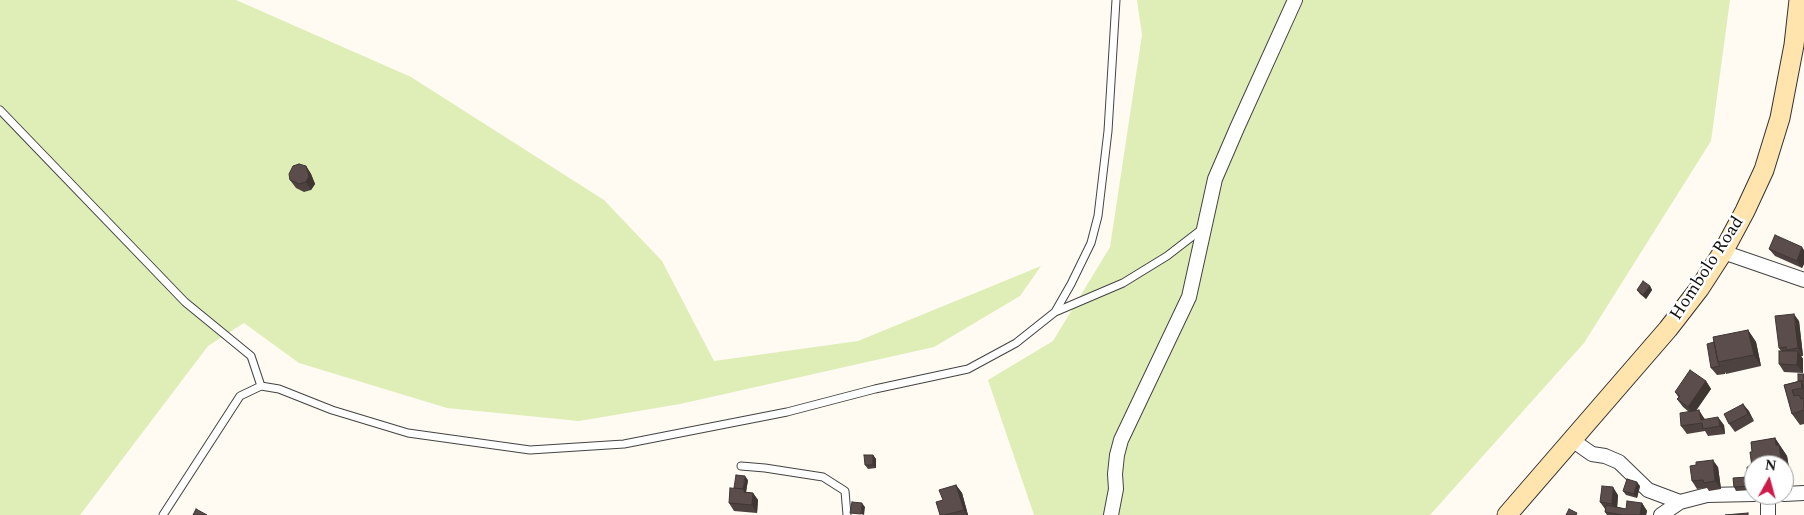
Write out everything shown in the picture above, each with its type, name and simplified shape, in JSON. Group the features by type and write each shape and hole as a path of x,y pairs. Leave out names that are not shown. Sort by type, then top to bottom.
{"street":[{"path":"1111,515 1116,489 1116,464 1121,440 1189,297 1215,179 1236,128 1295,0"},
{"name":"Hombolo Road","path":"1507,515 1668,329 1699,289 1723,252 1764,170 1780,118 1799,47 1799,0"},
{"path":"1723,252 1804,280"},
{"path":"1572,440 1592,454 1605,456 1619,462 1648,490 1680,502"},
{"path":"1661,515 1680,502 1707,495 1744,494"}],"lane":[{"path":"1055,312 1091,243 1098,216 1108,131 1116,0"},
{"path":"0,110 185,302 251,356 261,386"},
{"path":"163,515 240,396 261,386 279,389 332,410 408,433 530,450 624,444 787,412 875,389 968,369 1016,343 1055,312 1123,283 1168,256 1204,227"},
{"path":"742,466 823,477 845,491 847,515"}],"green space":[{"path":"0,0 236,0 411,77 604,200 662,261 714,361 858,341 1041,266 1020,296 934,347 680,404 579,421 447,408 299,363 244,323 208,346 80,515 0,515"},
{"path":"1137,0 1730,0 1711,141 1584,343 1430,515 1034,515 988,380 1053,341 1110,247 1142,35"}],"building":[{"path":"299,164 306,166 309,176 306,182 299,184 290,180 289,174 293,166"},
{"path":"1775,235 1802,247 1797,261 1769,249"},
{"path":"1643,281 1650,286 1643,295 1637,290"},
{"path":"1794,314 1798,348 1787,350 1786,347 1779,348 1775,316"},
{"path":"1748,330 1754,355 1718,362 1713,337"},
{"path":"1714,342 1720,366 1711,368 1707,344"},
{"path":"1779,351 1798,351 1797,365 1779,364"},
{"path":"1690,370 1706,381 1688,407 1677,399 1680,396 1675,392"},
{"path":"1798,374 1804,374 1804,381 1798,381"},
{"path":"1801,381 1802,388 1792,390 1794,396 1799,395 1801,399 1804,398 1804,410 1792,414 1784,385"},
{"path":"1743,404 1748,414 1729,424 1724,414"},
{"path":"1699,410 1701,420 1718,417 1720,426 1703,429 1702,423 1681,426 1680,413"},
{"path":"1775,438 1776,445 1779,445 1780,455 1750,455 1751,442"},
{"path":"864,455 873,455 873,465 865,465"},
{"path":"1713,460 1715,481 1704,483 1703,480 1692,481 1690,466 1696,465 1696,462"},
{"path":"736,475 745,476 743,489 734,488"},
{"path":"1744,477 1744,486 1734,487 1733,478"},
{"path":"1627,479 1637,482 1634,494 1623,491"},
{"path":"956,485 964,510 940,515 936,502 943,500 939,490"},
{"path":"1602,486 1613,487 1612,504 1600,502"},
{"path":"730,488 744,489 744,492 753,493 752,505 729,503"},
{"path":"1627,501 1642,503 1640,515 1605,512 1606,505 1626,509"},
{"path":"852,502 862,503 861,514 850,513"},
{"path":"196,509 207,515 193,515"},
{"path":"1569,509 1577,513 1576,515 1566,515"},
{"path":"1748,513 1748,515 1725,515"}]}
